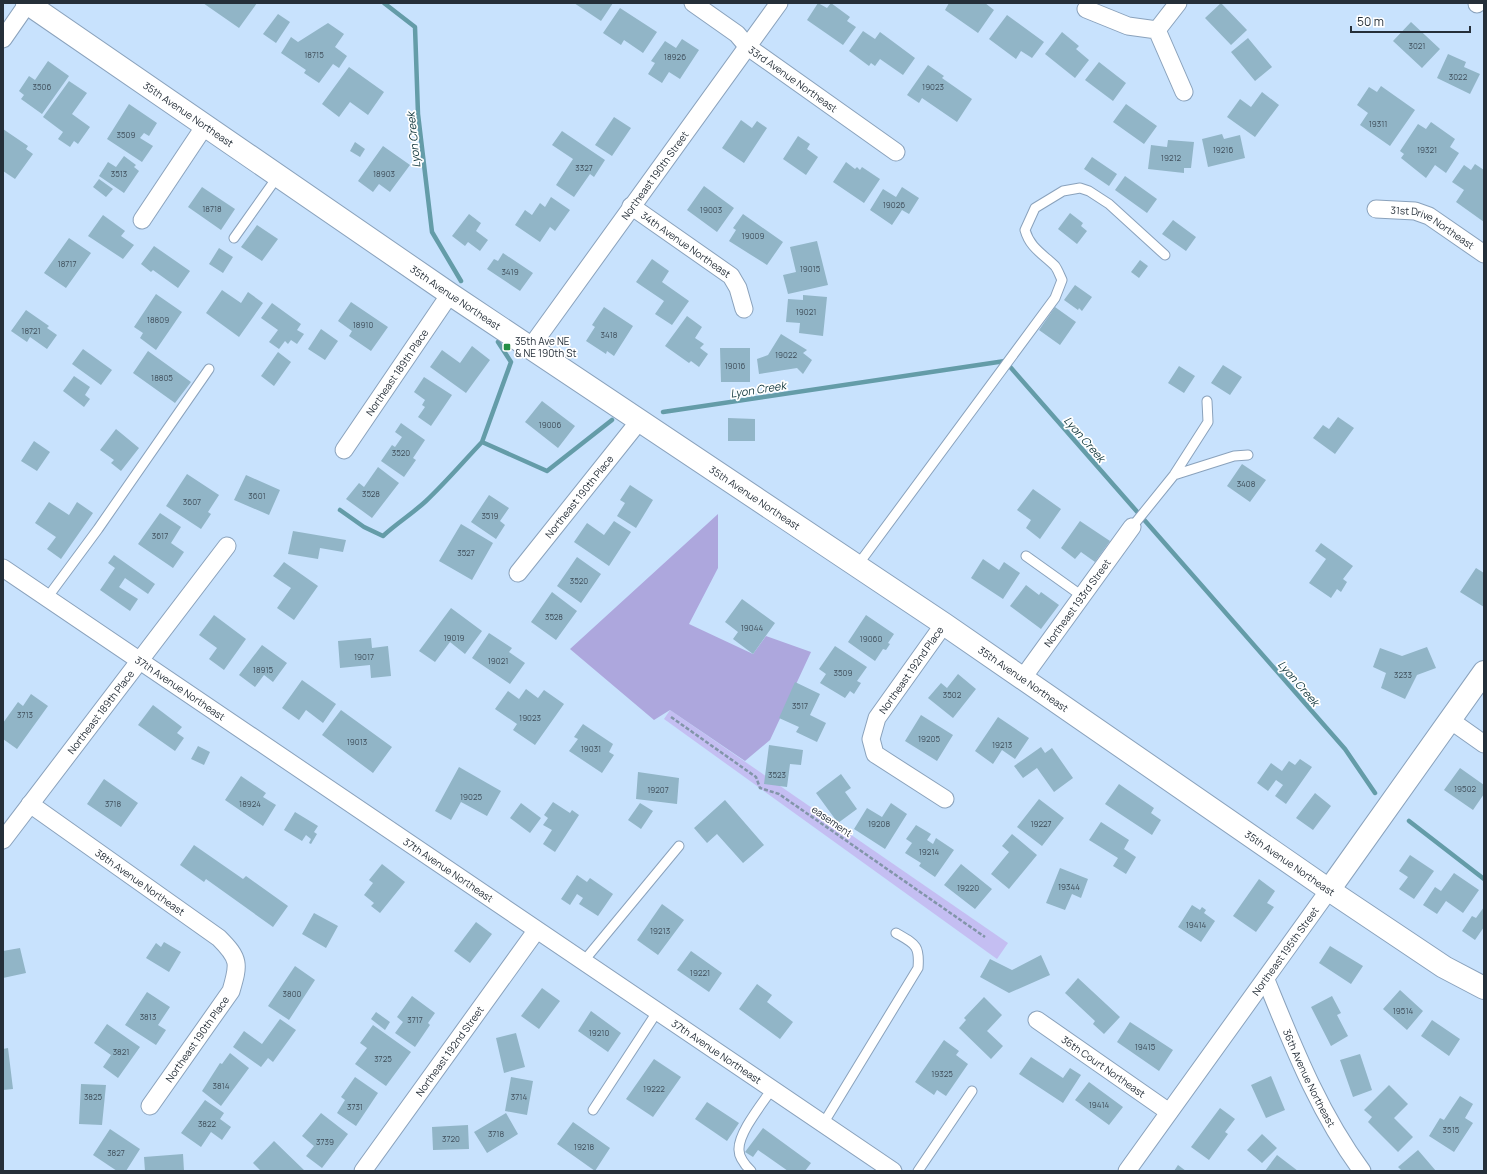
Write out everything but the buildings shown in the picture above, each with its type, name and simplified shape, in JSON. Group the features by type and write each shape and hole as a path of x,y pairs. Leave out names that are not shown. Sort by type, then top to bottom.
{"street":[{"path":"3,39 28,3"},
{"name":"35th Avenue Northeast","path":"28,3 206,124 450,294 944,624 1329,890 1444,967 1484,988"},
{"name":"33rd Avenue Northeast","path":"693,3 737,34 748,47 896,152"},
{"name":"Northeast 190th Street","path":"530,348 631,206 779,3"},
{"path":"1157,30 1178,3"},
{"path":"1086,9 1128,26 1157,30"},
{"path":"1157,30 1184,92"},
{"path":"142,220 206,124"},
{"name":"34th Avenue Northeast","path":"631,206 731,276 738,288 744,309"},
{"name":"31st Drive Northeast","path":"1376,209 1415,211 1429,216 1484,254"},
{"name":"Northeast 189th Place","path":"344,450 450,294"},
{"name":"Northeast 190th Place","path":"518,573 640,420"},
{"name":"Northeast 193rd Street","path":"1022,679 1132,527"},
{"name":"Northeast 189th Place","path":"3,840 227,546"},
{"name":"37th Avenue Northeast","path":"3,568 536,931 893,1171"},
{"name":"Northeast 192nd Place","path":"944,624 876,718 871,739 875,754 945,798"},
{"name":"Northeast 195th Street","path":"1128,1171 1169,1112 1266,980 1484,672"},
{"path":"1450,720 1484,744"},
{"name":"38th Avenue Northeast","path":"30,804 220,938 234,952 237,970"},
{"name":"Northeast 192nd Street","path":"363,1171 536,931"},
{"name":"Northeast 190th Place","path":"150,1106 231,991 237,970"},
{"name":"36th Avenue Northeast","path":"1266,980 1304,1070 1344,1146 1362,1171"},
{"name":"36th Court Northeast","path":"1037,1020 1169,1112"}],"lane":[{"path":"234,238 278,174"},
{"path":"857,566 1055,298 1062,280 1056,267 1037,252 1028,240 1025,230 1035,208 1063,191 1080,188 1089,191 1109,204 1166,255"},
{"path":"47,598 98,529 209,369"},
{"path":"1132,527 1174,475 1208,422 1207,400"},
{"path":"1174,475 1234,456 1248,455"},
{"path":"1026,556 1082,596"},
{"path":"583,962 679,846"},
{"path":"823,1124 918,968 919,954 914,944 896,933"},
{"path":"593,1110 657,1012"},
{"path":"752,1171 745,1165 739,1151 741,1138 772,1089"},
{"path":"918,1171 972,1091"}],"path":[{"name":"easement","path":"671,717 756,777 760,788 779,794 985,938"}],"shaded area":[{"path":"718,514 718,568 689,624 753,654 766,636 811,652 770,740 745,761 670,710 654,720 570,649"},
{"path":"670,710 1008,943 997,959 664,719"}],"waterway":[{"name":"Lyon Creek","path":"384,3 415,27 418,114 432,232 461,281"},
{"name":"Lyon Creek","path":"498,342 511,362 482,442 547,471 612,420"},
{"name":"Lyon Creek","path":"663,412 1005,361 1345,749 1375,793"},
{"path":"340,510 364,527 383,536 426,501 482,442"},
{"name":"Lyon Creek","path":"1409,821 1484,879"}],"place":[{"name":"35th Ave NE & NE 190th St","path":"507,347"}]}
